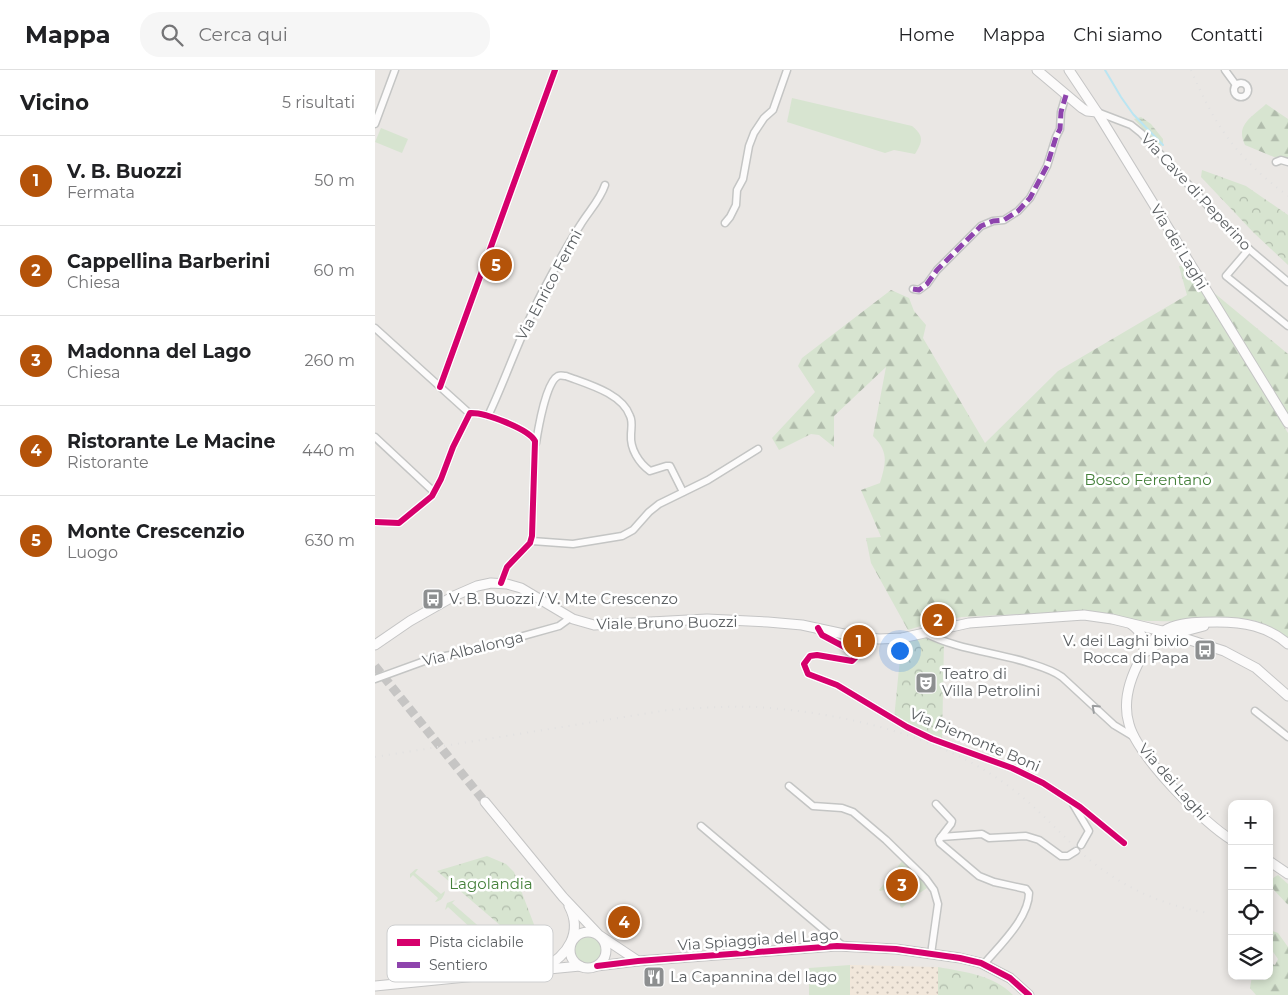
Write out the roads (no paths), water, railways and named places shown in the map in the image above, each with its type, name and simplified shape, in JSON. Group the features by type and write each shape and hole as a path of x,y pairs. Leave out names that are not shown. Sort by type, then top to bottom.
{"main road":[{"path":"1037,70 1087,111 1097,112"},
{"name":"Via dei Laghi","path":"1069,70 1097,112 1288,423"},
{"name":"Viale Bruno Buozzi","path":"375,645 410,621 453,596 477,586 501,583 521,588 570,618 595,626 707,619 768,622 818,628 853,636 879,639 902,638 969,623 1018,621 1074,615 1103,617 1131,624"},
{"name":"Via dei Laghi","path":"1142,655 1161,640 1173,634 1223,622"},
{"name":"Via dei Laghi","path":"1228,837 1210,825 1197,812 1156,767 1134,737 1128,721 1127,694 1131,677 1152,640 1162,631 1181,624 1223,622 1259,626 1288,644"},
{"path":"1131,624 1181,624"},
{"path":"1131,624 1173,634 1233,655 1264,674 1288,696"},
{"path":"1131,624 1142,637 1142,655"},
{"path":"1201,627 1198,638 1205,645"},
{"path":"1153,647 1171,642 1191,641"},
{"path":"485,802 563,897 603,940 606,951 605,957 597,966 591,968 580,966 553,969"},
{"path":"1273,864 1288,874"},
{"path":"563,897 570,908 573,919 574,930 570,946 572,958 580,966"},
{"path":"553,962 581,933 599,935 639,961"},
{"name":"Via Spiaggia del Lago","path":"597,966 639,961 843,946 896,949 960,958 984,964 1010,978 1029,995"},
{"path":"375,986 418,982"}],"street":[{"path":"375,124 395,70"},
{"path":"440,387 555,70"},
{"path":"725,222 730,217 735,205 737,190 743,179 749,146 754,133 764,118 773,110 787,70"},
{"path":"1225,70 1237,84"},
{"path":"913,289 919,290 927,284 937,270 981,226 993,221 1004,220 1018,211 1030,198 1047,166 1060,130 1061,112 1066,95"},
{"name":"Via Cave di Peperino","path":"1097,112 1125,122 1141,133 1249,249 1288,282"},
{"path":"1276,162 1281,160 1288,162"},
{"name":"Via Enrico Fermi","path":"488,416 505,381 517,345 539,298 558,262 605,185"},
{"path":"1249,249 1226,276 1288,326"},
{"path":"375,328 469,414"},
{"path":"501,583 509,564 532,541 536,445 546,398 556,378 566,376 604,391 617,399 631,416 631,444 636,454 650,471 670,466 683,492"},
{"path":"375,522 399,523 433,496 469,414 474,412 488,416 529,434 535,439 536,445"},
{"path":"375,437 434,492"},
{"path":"532,541 573,544 622,536 633,530 654,508 713,477 758,449"},
{"name":"Via Albalonga","path":"375,679 424,661 475,650 559,626 570,618"},
{"name":"Via Piemonte Boni","path":"818,628 822,636 854,652 856,657 852,661 817,655 810,656 804,664 808,674 843,689 914,730 952,747 1021,772 1043,783 1070,800 1124,843"},
{"path":"924,632 937,639 1050,670 1062,677 1116,727 1134,737"},
{"path":"1255,711 1288,737"},
{"path":"789,786 813,806 842,808 851,811 886,840 926,879 934,890 938,904 931,954"},
{"path":"1070,800 1089,831 1081,845"},
{"path":"936,804 952,821 939,840 940,843 977,874 994,882 1026,889 1029,893 1024,911 1018,921 984,964"},
{"path":"701,826 843,946"},
{"path":"941,837 983,834 989,838 1026,836 1041,841 1061,856 1068,856 1076,851"}],"waterway":[{"path":"1105,70 1133,114 1163,145"}],"tunnel":[{"path":"375,666 485,802"}],"railway":[{"path":"1191,70 1200,91 1219,125 1241,155 1288,196"},
{"path":"375,757 668,710 755,707 822,714 891,730 957,755 1015,791 1040,812 1078,850 1107,873 1155,899 1172,905 1209,913"}],"place":[{"name":"Monte Crescenzio","path":"496,265"},
{"name":"V. B. Buozzi / V. M.te Crescenzo","path":"433,599"},
{"name":"Cappellina Barberini","path":"938,620"},
{"name":"V. B. Buozzi","path":"859,641"},
{"name":"V. dei Laghi bivio Rocca di Papa","path":"1205,650"},
{"name":"Teatro di Villa Petrolini","path":"926,683"},
{"name":"Madonna del Lago","path":"902,885"},
{"name":"Ristorante Le Macine","path":"624,922"},
{"name":"La Capannina del lago","path":"654,977"}],"park label":[{"name":"Bosco Ferentano","path":"1148,480"},
{"name":"Lagolandia","path":"491,884"}]}
